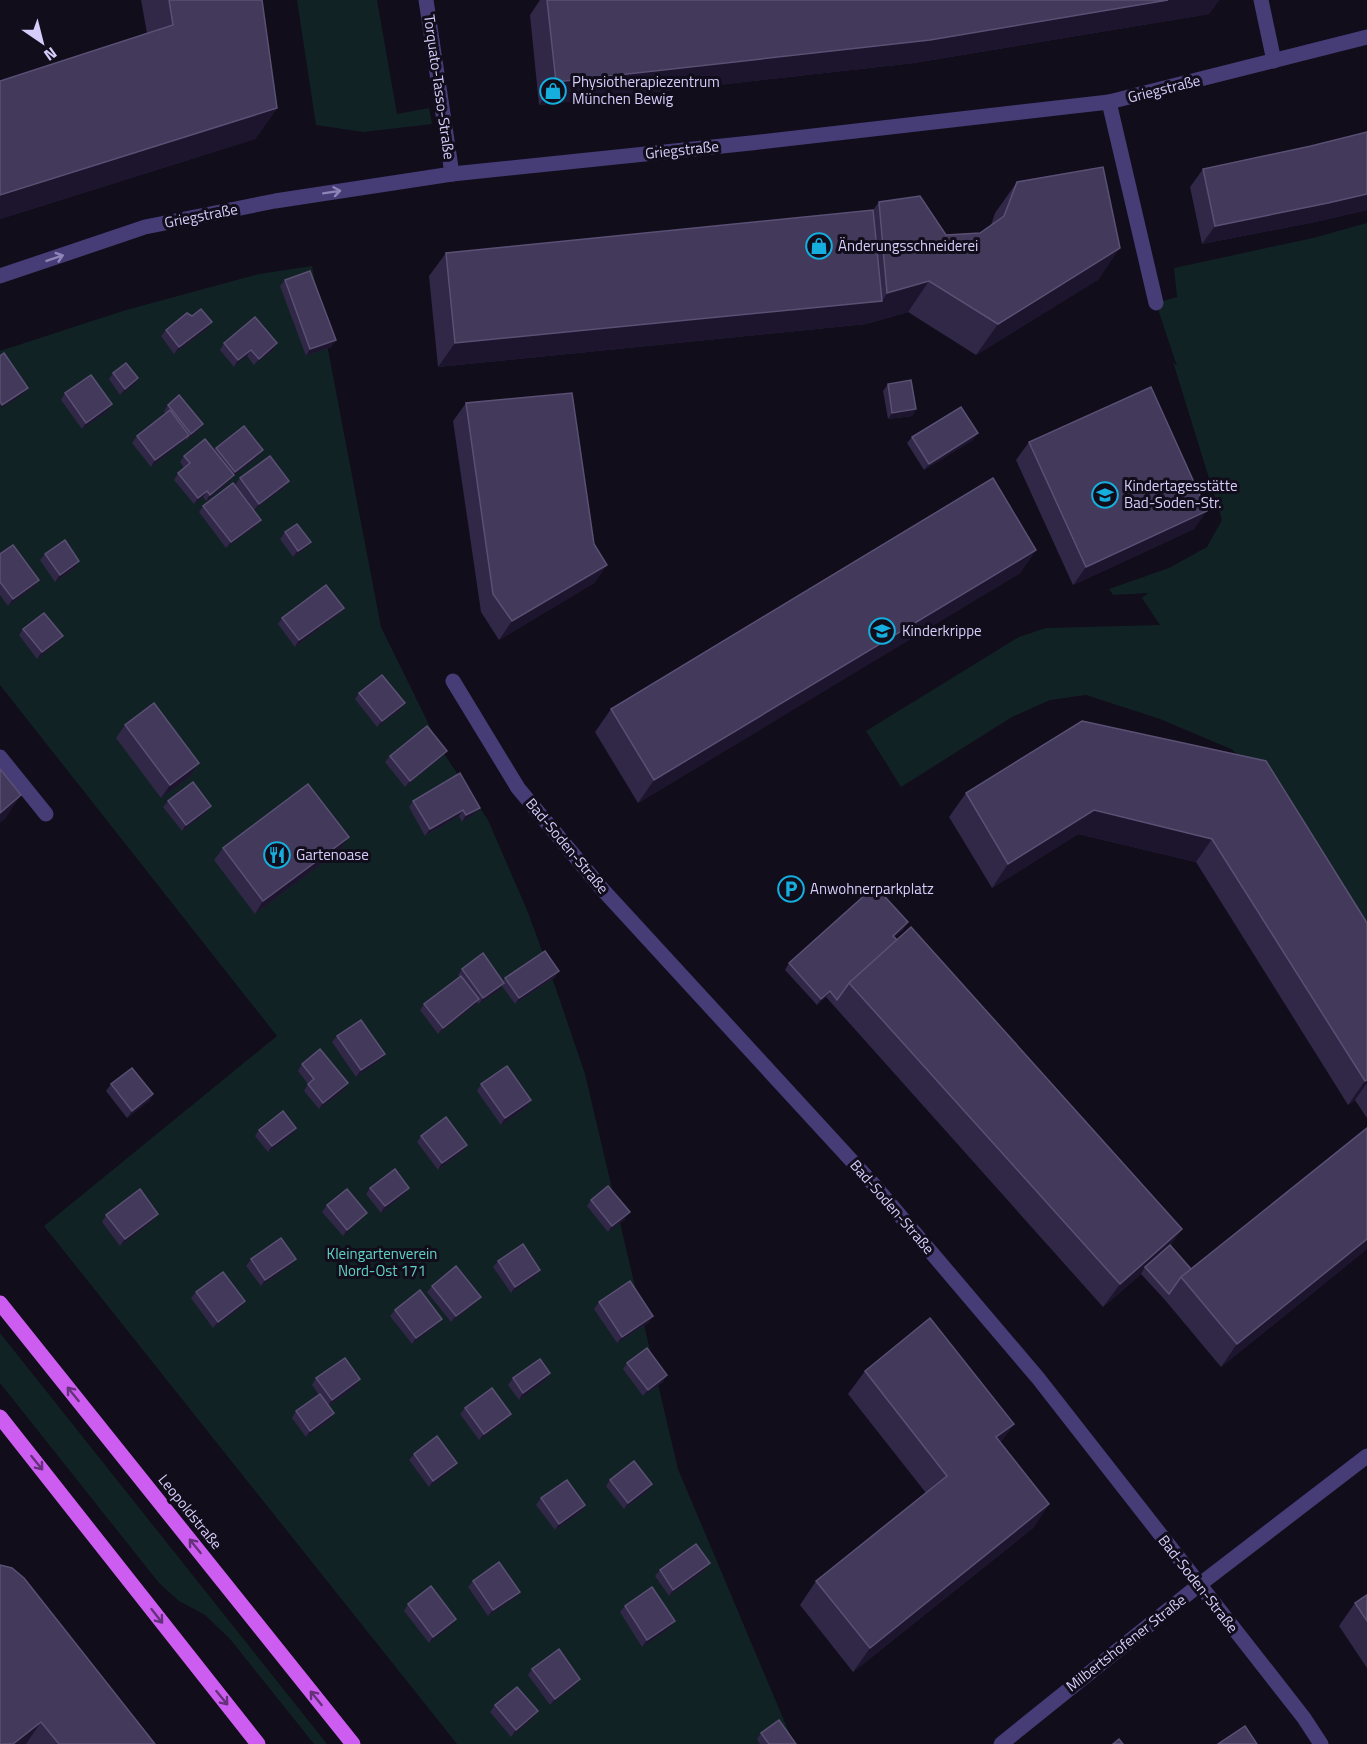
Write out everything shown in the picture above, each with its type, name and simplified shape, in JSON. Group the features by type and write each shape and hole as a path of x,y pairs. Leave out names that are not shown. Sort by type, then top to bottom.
{"main road":[{"name":"Leopoldstraße","path":"0,1303 353,1744"},
{"path":"0,1417 258,1744"}],"street":[{"name":"Torquato-Tasso-Straße","path":"426,0 452,174"},
{"path":"1261,0 1274,60"},
{"name":"Griegstraße","path":"0,276 145,227 275,201 452,174 763,142 1109,102 1367,37"},
{"path":"1109,102 1156,303"},
{"name":"Bad-Soden-Straße","path":"453,681 518,788 603,890 874,1185 1038,1378 1304,1718 1321,1744"},
{"path":"0,757 46,814"},
{"name":"Milbertshofener Straße","path":"1000,1744 1199,1585 1367,1456"}],"green space":[{"path":"297,0 377,0 397,114 429,108 432,124 363,132 316,125"},
{"path":"1367,223 1367,939 1254,768 1231,749 1160,719 1086,695 1050,700 1012,717 901,787 866,731 1019,637 1046,628 1160,625 1142,598 1148,593 1113,595 1109,589 1169,568 1207,547 1222,520 1156,303 1177,297 1174,268 1313,238"},
{"name":"Kleingartenverein Nord-Ost 171","path":"312,266 381,627 441,749 488,820 527,910 585,1074 678,1469 794,1744 457,1744 44,1226 277,1036 0,685 0,351 126,310 259,274"},
{"path":"0,1333 327,1744 314,1744 230,1639 205,1615 179,1601 159,1583 0,1383"}],"building":[{"path":"169,0 262,0 277,108 0,195 0,81 173,25"},
{"path":"547,0 1168,0 930,40 556,82"},
{"path":"1367,132 1367,194 1215,226 1203,169"},
{"path":"1103,167 1120,248 998,324 929,281 887,293 879,202 920,196 946,235 980,233 1004,216 1017,182"},
{"path":"873,210 882,301 455,343 446,253"},
{"path":"310,271 336,340 310,349 285,280"},
{"path":"201,309 212,322 179,347 166,330 187,313 192,316"},
{"path":"255,317 277,343 259,359 251,350 238,360 224,343"},
{"path":"4,353 28,388 2,405 0,402 0,356"},
{"path":"126,363 138,378 125,389 113,373"},
{"path":"91,375 112,404 86,423 65,393"},
{"path":"911,380 916,409 892,413 888,384"},
{"name":"Kindertagesstätte Bad-Soden-Str.","path":"1151,387 1207,511 1086,567 1029,442"},
{"path":"572,393 594,544 607,565 512,621 493,594 466,403"},
{"path":"179,395 203,424 191,434 168,405"},
{"path":"961,407 978,433 929,464 912,437"},
{"path":"170,410 189,435 155,460 137,436"},
{"path":"244,426 263,450 235,472 216,448"},
{"path":"205,439 234,475 210,495 207,491 198,498 178,473 190,463 184,456"},
{"path":"270,456 289,481 259,504 240,478"},
{"path":"993,478 1036,550 654,780 611,709"},
{"path":"233,483 261,520 231,542 203,506"},
{"path":"297,524 311,542 298,551 285,532"},
{"path":"65,540 79,561 60,575 45,554"},
{"path":"13,545 39,580 13,599 0,582 0,554"},
{"path":"326,585 344,608 299,640 282,618"},
{"path":"44,613 63,636 42,652 23,629"},
{"path":"382,675 405,703 382,721 359,693"},
{"path":"154,703 199,763 170,785 125,725"},
{"path":"1082,721 1266,761 1367,923 1367,1080 1365,1081 1212,839 1094,810 1008,864 966,793"},
{"path":"427,726 447,751 410,781 390,756"},
{"path":"0,769 21,795 0,813"},
{"path":"460,773 480,808 466,815 463,810 430,829 413,801"},
{"path":"193,782 211,806 186,825 168,801"},
{"name":"Gartenoase","path":"308,784 349,837 263,901 223,848"},
{"path":"875,886 908,922 893,936 897,940 849,983 837,1000 830,991 821,999 789,963"},
{"path":"911,927 1182,1229 1120,1284 849,983"},
{"path":"545,951 559,971 519,998 505,978"},
{"path":"483,953 504,983 483,998 462,969"},
{"path":"461,976 479,999 443,1028 424,1004"},
{"path":"361,1020 385,1054 361,1070 337,1036"},
{"path":"320,1049 348,1083 323,1103 308,1084 314,1079 302,1064"},
{"path":"507,1066 531,1100 505,1118 481,1084"},
{"path":"132,1068 153,1094 132,1111 111,1084"},
{"path":"283,1111 296,1128 272,1146 259,1130"},
{"path":"446,1117 467,1145 442,1163 421,1136"},
{"path":"1367,1128 1367,1239 1237,1344 1181,1277"},
{"path":"395,1169 409,1188 385,1206 370,1188"},
{"path":"608,1186 630,1212 612,1226 591,1200"},
{"path":"140,1189 158,1214 125,1239 106,1215"},
{"path":"347,1189 367,1213 347,1230 327,1205"},
{"path":"281,1238 296,1259 265,1280 251,1259"},
{"path":"523,1244 540,1270 515,1287 498,1261"},
{"path":"1170,1245 1191,1269 1181,1277 1169,1294 1145,1267"},
{"path":"456,1266 481,1297 456,1316 432,1286"},
{"path":"223,1272 245,1301 218,1322 196,1292"},
{"path":"630,1281 653,1316 622,1337 599,1302"},
{"path":"420,1290 442,1319 416,1338 395,1310"},
{"path":"930,1318 1014,1424 996,1437 1049,1504 870,1648 816,1581 947,1476 865,1371"},
{"path":"647,1348 667,1375 648,1390 627,1363"},
{"path":"345,1358 360,1379 332,1400 316,1378"},
{"path":"540,1359 550,1373 523,1393 513,1378"},
{"path":"492,1388 511,1414 484,1434 465,1408"},
{"path":"320,1394 334,1413 310,1431 296,1411"},
{"path":"437,1436 457,1463 433,1481 414,1454"},
{"path":"634,1461 652,1484 628,1503 610,1480"},
{"path":"567,1480 585,1505 559,1524 541,1498"},
{"path":"696,1544 710,1563 673,1590 660,1570"},
{"path":"499,1562 520,1592 493,1610 473,1581"},
{"path":"0,1565 12,1568 24,1578 155,1744 59,1744 41,1722 13,1744 0,1744"},
{"path":"431,1586 456,1619 433,1637 408,1604"},
{"path":"652,1587 675,1621 647,1640 625,1606"},
{"path":"1367,1595 1367,1621 1355,1603"},
{"path":"559,1649 580,1679 555,1699 532,1669"},
{"path":"517,1687 538,1711 516,1730 495,1705"},
{"path":"779,1720 796,1744 769,1744 761,1733"},
{"path":"1245,1726 1257,1744 1218,1744"},
{"path":"1119,1739 1123,1744 1113,1744"}],"place":[{"name":"Physiotherapiezentrum München Bewig","path":"553,91"},
{"name":"Änderungsschneiderei","path":"819,246"},
{"name":"Kindertagesstätte Bad-Soden-Str.","path":"1105,495"},
{"name":"Kinderkrippe","path":"882,631"},
{"name":"Gartenoase","path":"277,855"},
{"name":"Anwohnerparkplatz","path":"791,889"}]}
